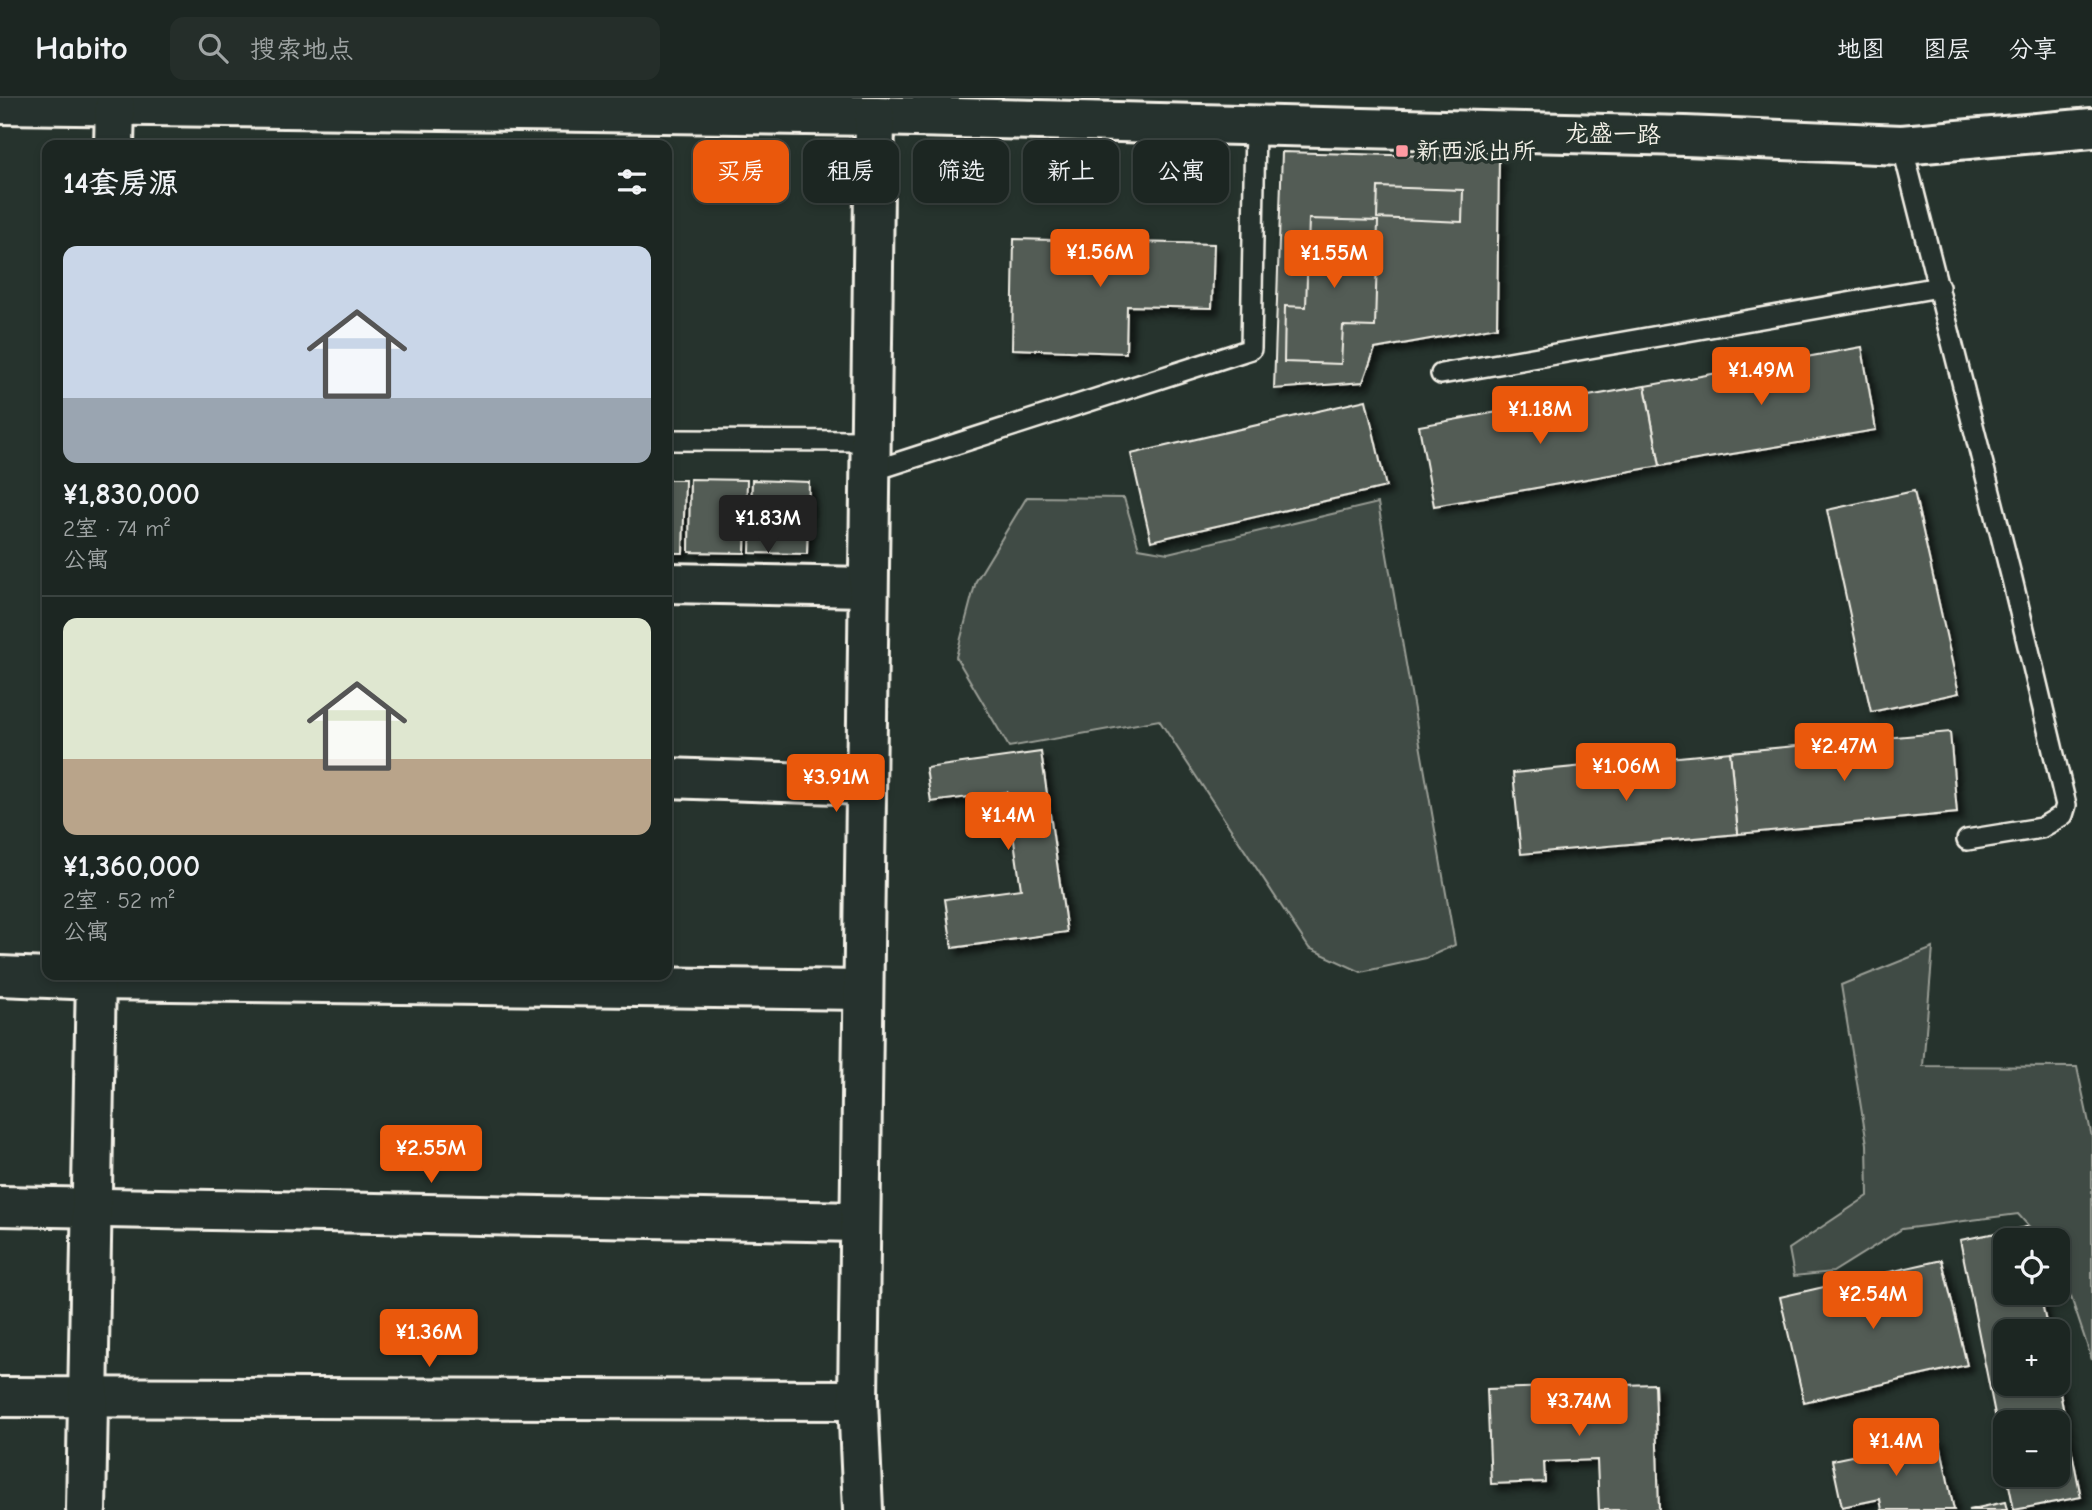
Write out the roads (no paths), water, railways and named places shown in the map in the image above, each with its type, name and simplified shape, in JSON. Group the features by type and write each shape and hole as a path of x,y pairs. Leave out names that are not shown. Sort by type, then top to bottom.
{"street":[{"name":"龙盛一路","path":"0,104 875,117 1685,136 1902,145 2092,128"},
{"path":"114,140 115,106"},
{"path":"863,1510 858,1400 875,117"},
{"path":"672,583 867,587"},
{"path":"672,778 866,785"},
{"path":"0,976 42,976"},
{"path":"86,1510 96,980"},
{"path":"273,980 863,990"},
{"path":"0,1206 860,1222"},
{"path":"0,1397 858,1400"}],"lane":[{"path":"672,440 870,457 1251,349 1255,126"},
{"path":"1902,145 2066,805 2063,815 2041,828 1967,839"},
{"path":"1441,374 1938,287"}],"place":[{"name":"新西派出所","path":"1402,151"}]}
